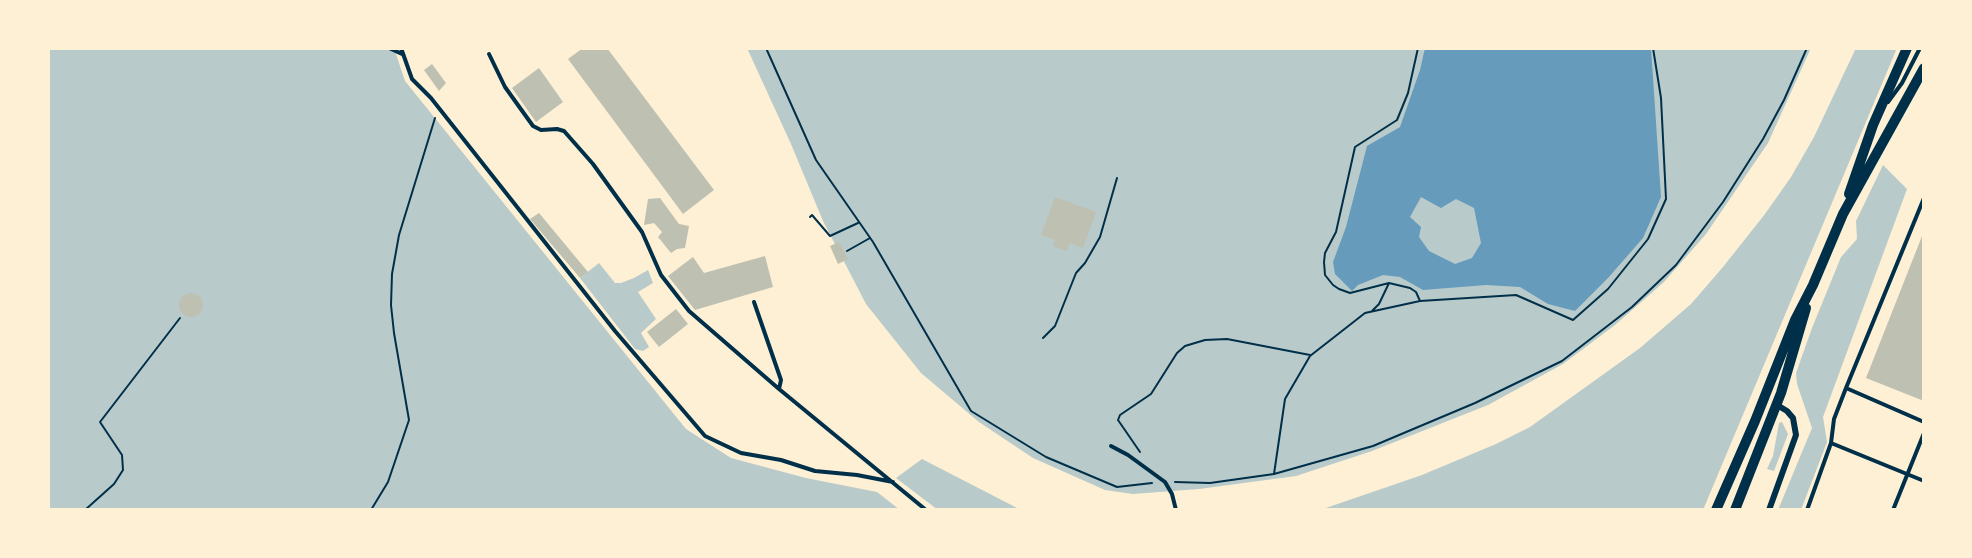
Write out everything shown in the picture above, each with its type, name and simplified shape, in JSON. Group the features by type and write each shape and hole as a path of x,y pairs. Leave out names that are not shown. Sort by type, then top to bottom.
{"main road":[{"path":"1716,510 1755,421 1795,320 1813,285 1843,214 1873,125 1907,48"},
{"path":"1843,214 1924,68"},
{"path":"1735,510 1777,405 1813,285"},
{"path":"1755,421 1761,414 1777,405"}],"street":[{"path":"1781,393 1787,411"},
{"path":"1768,510 1796,435 1793,418 1777,405"}],"lane":[{"path":"389,48 403,54"},
{"path":"401,48 412,79 439,109 615,331 705,435 741,453 781,460 815,471 857,475 893,482"},
{"path":"1873,125 1902,83 1920,48"},
{"path":"489,54 505,87 533,126 541,130 564,131 593,164 642,232 661,275 689,311 779,389 926,510"},
{"path":"1807,510 1831,443 1834,419 1846,387 1924,198"},
{"path":"754,302 781,380 779,389"},
{"path":"1846,387 1924,422"},
{"path":"1893,510 1924,433"},
{"path":"1831,443 1924,481"},
{"path":"1111,446 1141,463 1165,482 1172,494 1176,510"}],"path":[{"path":"766,48 816,160 870,238 971,411 1046,457 1117,487 1165,482 1210,483 1274,474 1373,446 1475,403 1562,362 1632,307 1676,265 1723,202 1763,139 1784,100 1807,48"},
{"path":"1418,48 1408,93 1397,120 1355,147 1336,232 1325,254 1325,275 1333,285 1350,293 1389,283 1410,288 1416,292 1420,301"},
{"path":"1274,474 1285,399 1310,356 1365,313 1420,301 1516,295 1573,320 1608,289 1648,239 1666,199 1661,98 1653,48"},
{"path":"371,510 388,482 409,420 394,333 391,304 392,274 399,236 439,109"},
{"path":"1043,338 1055,326 1076,273 1085,263 1100,237 1117,178"},
{"path":"810,217 812,216 830,236 859,223"},
{"path":"847,251 870,238"},
{"path":"1372,312 1389,283"},
{"path":"85,510 114,484 123,470 123,455 100,422 180,318"},
{"path":"1141,463 1142,454 1118,420 1120,415 1151,394 1185,346 1205,340 1227,339 1310,356"}],"shaded area":[{"path":"48,48 394,48 405,81 686,429 731,458 806,478 877,492 900,510 48,510"},
{"path":"747,48 1811,48 1768,143 1706,234 1664,282 1615,325 1563,364 1488,405 1372,451 1296,476 1199,489 1133,494 1105,490 1033,458 979,422 921,373 866,304 823,221"},
{"path":"1856,48 1897,48 1703,510 1320,510 1422,475 1530,427 1640,348 1691,304 1765,214 1791,177 1814,137"},
{"path":"1883,165 1907,189 1823,417 1827,442 1801,510 1778,510 1812,428 1797,384 1796,373 1841,257 1857,239 1856,221"},
{"path":"599,263 615,283 634,278 648,270 653,283 638,292 656,319 641,333 649,347 643,351 635,349 580,278"},
{"path":"1782,422 1788,434 1774,471 1767,469 1773,456 1779,423"},
{"path":"922,459 1021,510 938,510 896,478"}],"water":[{"path":"1425,48 1651,48 1661,197 1643,238 1575,311 1548,304 1520,287 1486,285 1423,290 1400,277 1383,275 1358,285 1352,291 1335,274 1333,262 1346,227 1367,146 1400,127 1420,70","holes":["1421,197 1441,208 1456,199 1474,208 1481,243 1472,258 1455,264 1429,251 1419,237 1421,227 1410,217"]}],"building":[{"path":"583,48 607,48 714,190 683,214 568,59"},
{"path":"432,64 446,83 439,91 424,70"},
{"path":"539,68 563,102 536,122 512,88"},
{"path":"1055,197 1096,212 1083,248 1070,243 1067,251 1053,246 1055,240 1041,235"},
{"path":"660,198 679,224 689,226 685,248 671,253 658,237 662,232 654,223 644,225 648,199"},
{"path":"539,213 588,272 580,278 530,219"},
{"path":"1924,231 1924,401 1866,378"},
{"path":"839,242 848,259 838,264 830,246"},
{"path":"765,256 773,287 695,310 668,276 693,257 704,273"},
{"path":"191,293 196,294 202,300 202,310 196,316 191,317 186,316 180,310 179,305 180,300 186,294"},
{"path":"676,309 688,324 659,347 647,332"}]}
